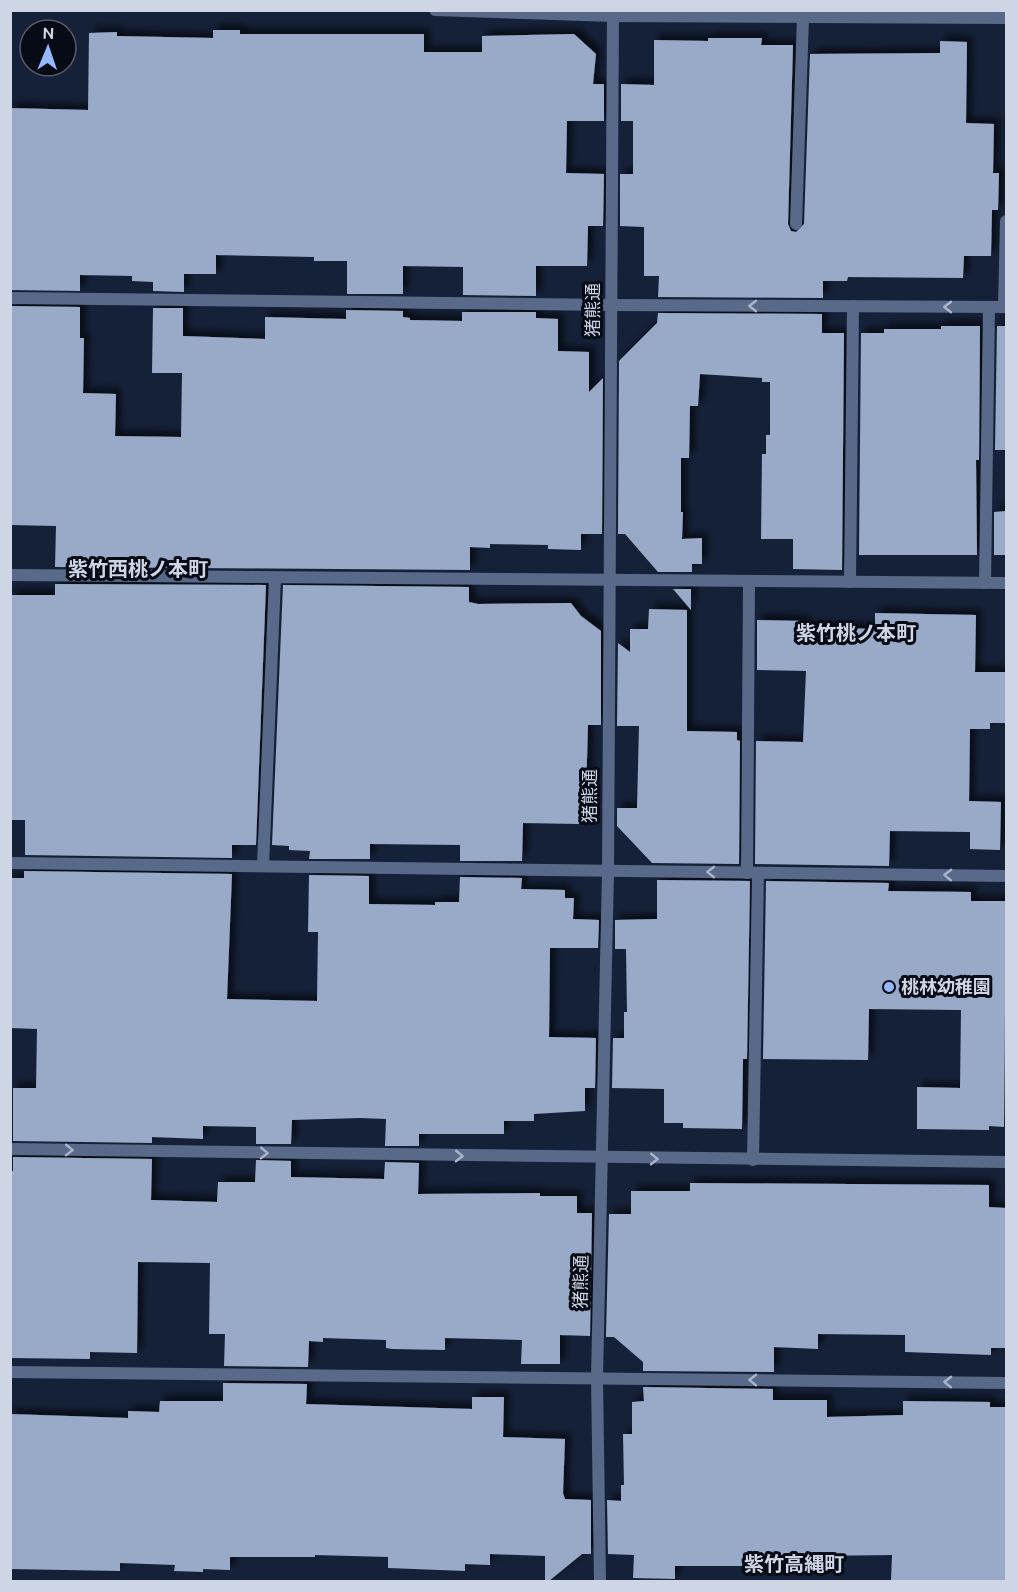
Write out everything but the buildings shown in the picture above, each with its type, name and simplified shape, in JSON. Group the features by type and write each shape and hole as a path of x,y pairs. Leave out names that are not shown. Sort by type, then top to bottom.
{"street":[{"path":"435,10 803,17 1006,18"},
{"name":"猪熊通","path":"600,1581 597,1378 608,871 613,13"},
{"path":"796,224 803,17"},
{"path":"10,298 1006,307 1006,221"},
{"path":"850,582 853,306"},
{"path":"986,583 989,307"},
{"path":"10,575 1006,584"},
{"path":"262,866 275,578"},
{"path":"749,581 753,873 753,1160"},
{"path":"10,863 1006,876"},
{"path":"10,1149 1006,1162"},
{"path":"10,1372 1006,1383"}],"place":[{"name":"桃林幼稚園","path":"889,987"}],"district":[{"name":"紫竹西桃ノ本町","path":"138,569"},
{"name":"紫竹桃ノ本町","path":"856,633"},
{"name":"紫竹高縄町","path":"794,1564"}]}
